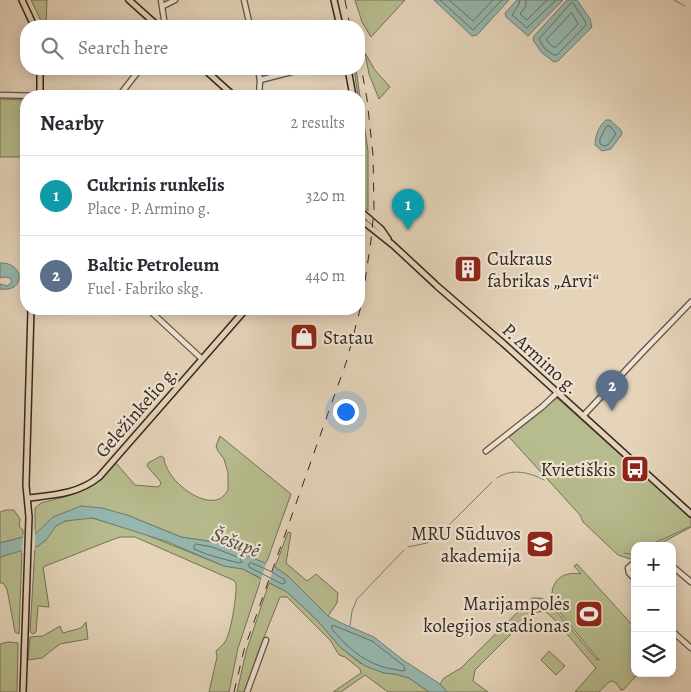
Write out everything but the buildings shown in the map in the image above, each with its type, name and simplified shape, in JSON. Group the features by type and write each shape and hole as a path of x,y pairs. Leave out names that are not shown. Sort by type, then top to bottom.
{"main road":[{"path":"22,0 31,20"},
{"path":"129,0 151,20"},
{"path":"334,0 339,20"},
{"path":"40,75 40,90"},
{"path":"211,75 227,90"},
{"path":"349,75 352,90"},
{"name":"P. Armino g.","path":"365,220 380,230 392,245 691,514"},
{"path":"23,692 28,573 29,517 26,485 31,315"},
{"name":"Geležinkelio g.","path":"28,498 70,492 94,481 241,315"}],"street":[{"path":"162,0 164,20"},
{"path":"163,6 175,0"},
{"path":"244,0 249,20"},
{"path":"124,90 135,75"},
{"path":"259,75 259,90"},
{"path":"260,80 280,75"},
{"path":"0,95 20,96"},
{"path":"583,416 691,302"},
{"path":"154,315 202,359"},
{"path":"486,451 557,393"},
{"path":"631,565 628,568 631,575"},
{"path":"676,569 691,582"},
{"path":"674,632 691,648"},
{"path":"247,692 266,640"}],"green space":[{"path":"31,0 47,0 46,20 41,20"},
{"path":"355,0 405,0 371,37 365,27 365,20 361,20"},
{"path":"365,53 375,70 390,87 379,99 369,74"},
{"path":"355,75 357,75 359,90 357,90"},
{"path":"0,99 20,100 20,157 0,157"},
{"path":"365,130 368,151 368,211 365,208"},
{"path":"557,398 691,518 691,527 663,542 631,542 630,559 618,555 583,522 580,515 509,437"},
{"path":"220,436 291,494 266,564 214,542 181,537 127,515 81,506 35,534 35,508 41,503 74,494 91,486 116,463 135,485 158,487 161,484 160,481 147,466 148,463 161,456 164,458 170,473 183,488 200,498 208,500 220,499 228,490 228,473 224,459 216,446"},
{"path":"14,510 20,519 19,526 23,530 23,537 0,543 0,512"},
{"path":"79,518 92,518 142,533 224,566 243,569 261,579 238,648 229,692 209,692 217,657 216,651 225,642 231,623 235,605 236,583 135,537 120,537 43,567 49,607 38,606 36,632 33,634 30,632 35,547 44,541 57,525"},
{"path":"288,532 291,533 286,563 307,581 316,574 338,593 337,603 328,616 289,577 275,567"},
{"path":"22,550 19,634 15,632 7,589 3,583 0,583 0,557"},
{"path":"577,564 631,624 631,677 635,677 623,690 612,681 599,692 575,692 596,668 556,621 545,611 532,613 475,670 473,681 488,692 447,692 440,684 444,678 461,668 532,598 547,600 596,659 599,660 549,599 552,597 554,585 560,578 575,573 581,574 574,566"},
{"path":"269,583 287,592 318,621 340,647 360,663 384,673 409,678 429,692 388,692 365,675 341,692 333,692 361,673 360,669 345,657 339,655 330,640 287,597 280,597 257,655 245,692 237,692 246,652"},
{"path":"86,622 88,639 60,644 42,658 28,660 30,637 43,636 60,626 63,633 81,628"},
{"path":"8,642 18,643 17,692 0,692 0,644"},
{"path":"549,651 565,666 556,675 541,660"}],"water":[{"path":"434,0 509,0 477,35 472,36"},
{"path":"517,0 563,0 528,36 506,17 505,13"},
{"path":"567,0 577,0 590,19 592,27 558,61 554,62 542,53 533,40 534,36"},
{"path":"606,120 610,120 621,130 622,134 611,149 602,151 595,145 595,142 599,128"},
{"path":"0,263 14,267 18,272 18,282 8,289 0,289 0,284 7,286 12,282 10,278 0,278"},
{"path":"81,506 102,508 127,515 181,537 214,542 275,567 289,577 328,616 374,637 403,660 440,684 447,692 429,692 409,678 384,673 365,666 340,647 318,621 287,592 243,569 224,566 168,542 93,518 65,521 56,526 46,540 38,546 0,557 0,543 35,534 53,517"}],"pier":[{"path":"35,530 35,550 22,553 23,535"},
{"path":"267,561 275,565 268,585 260,582"}],"waterway":[{"path":"674,0 685,6"},
{"path":"497,478 509,473 520,472 544,480"},
{"path":"408,547 427,543 440,534 492,482"},
{"path":"657,542 689,527"},
{"path":"350,626 352,611 357,599 404,550"},
{"path":"624,553 631,554"}],"railway":[{"path":"345,0 349,20"},
{"path":"363,75 373,155 374,210 365,281"},
{"path":"234,692 244,650 347,360 359,315"}],"place":[{"name":"Cukrinis runkelis","path":"408,230"},
{"name":"Cukraus fabrikas „Arvi“","path":"468,269"},
{"name":"Statau","path":"304,337"},
{"name":"Baltic Petroleum","path":"612,411"},
{"name":"Kvietiškis","path":"635,469"},
{"name":"MRU Sūduvos akademija","path":"540,544"},
{"name":"Marijampolės kolegijos stadionas","path":"589,614"}],"water label":[{"name":"Šešupė","path":"236,542"}]}
